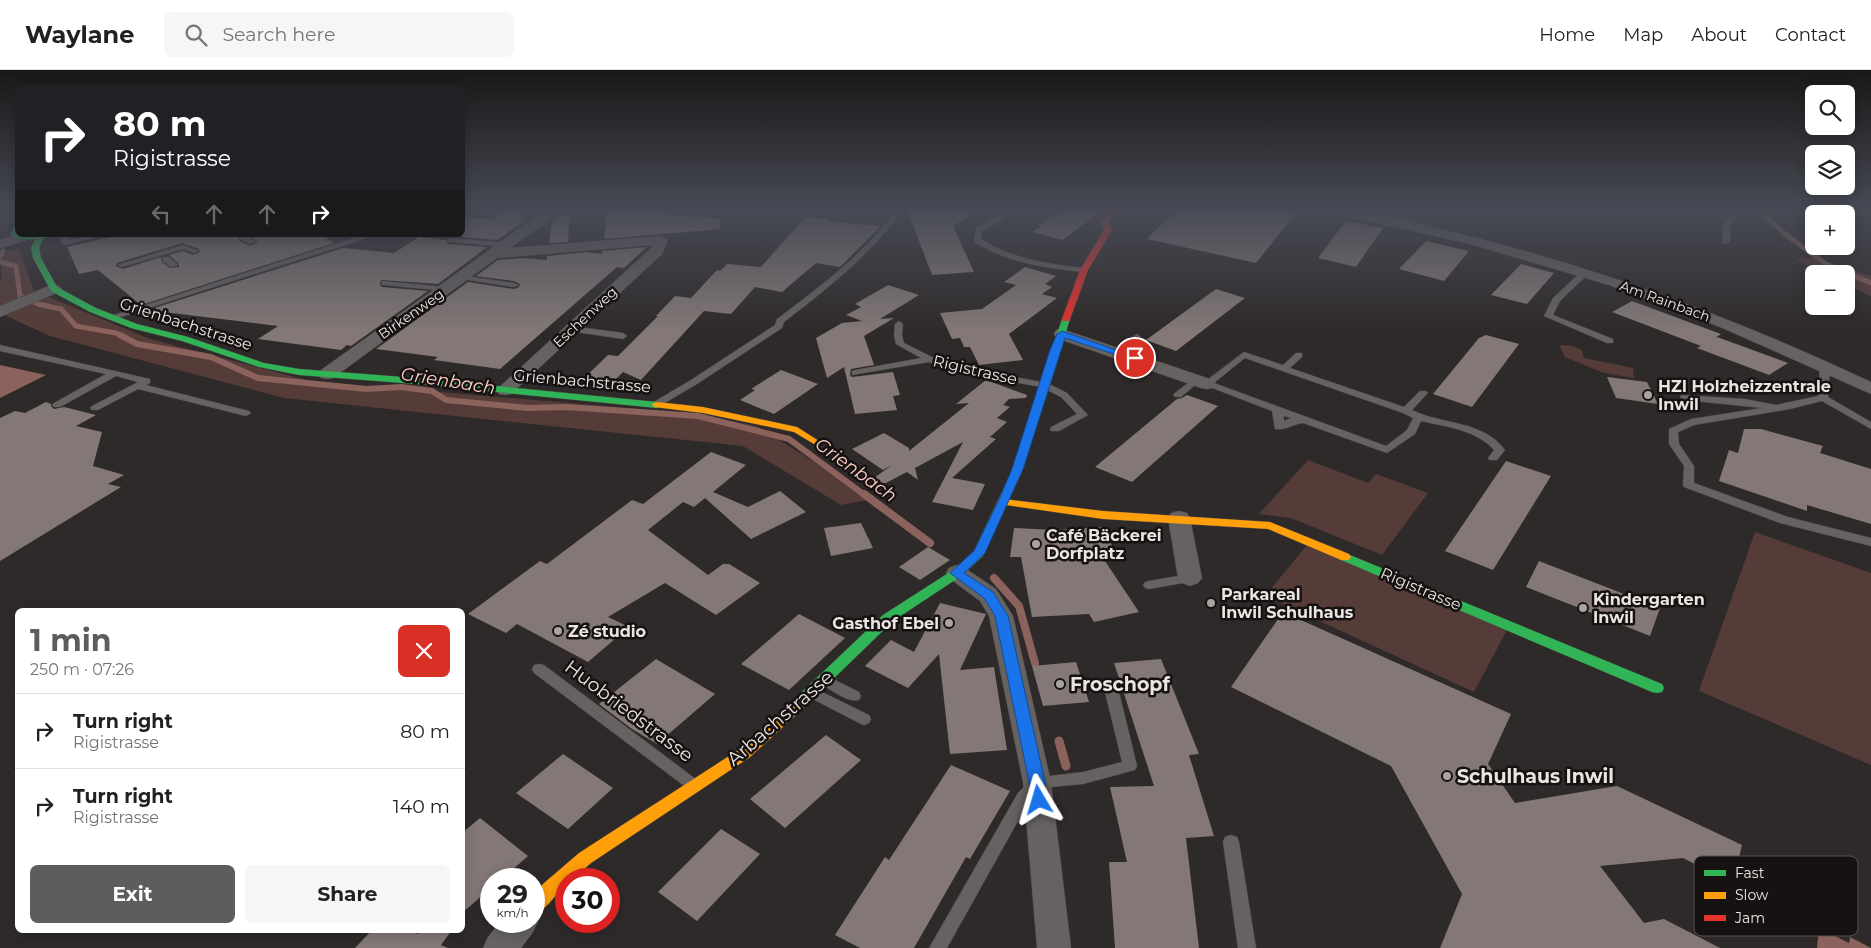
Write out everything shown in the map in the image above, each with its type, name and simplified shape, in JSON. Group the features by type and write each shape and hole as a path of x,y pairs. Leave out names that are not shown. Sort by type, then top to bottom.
{"street":[{"path":"0,312 54,289 37,258 35,250"},
{"name":"Birkenweg","path":"326,374 500,250"},
{"name":"Eschenweg","path":"505,390 657,250"},
{"path":"1054,948 1048,903 1047,782 1001,616 988,595 965,566 983,545 1018,469 1044,385 1084,270 1096,250"},
{"name":"Am Rainbach","path":"1508,250 1704,314 1871,389"},
{"name":"Grienbachstrasse","path":"54,289 134,326 185,339 262,365 299,372 703,410 790,428 814,440"},
{"path":"1062,334 1201,382"},
{"name":"Rigistrasse","path":"1003,502 1038,509 1270,526 1657,688"},
{"path":"1179,518 1190,578"},
{"name":"Arbachstrasse","path":"545,894 585,858 745,753 813,692 888,618 965,566"},
{"path":"500,948 512,933"}],"lane":[{"path":"122,265 173,250"},
{"path":"112,317 325,250"},
{"path":"655,405 694,382 779,326 780,321 847,269 866,250"},
{"path":"994,250 1006,257 1043,266 1084,270"},
{"path":"166,259 174,265"},
{"path":"1585,274 1556,300 1548,316 1610,341"},
{"path":"462,278 514,284"},
{"path":"386,283 445,289"},
{"name":"Rigistrasse","path":"899,324 898,335 900,344 942,366 1044,385"},
{"path":"572,328 623,336"},
{"path":"1117,352 1138,337"},
{"path":"0,348 147,381 95,408"},
{"path":"1178,395 1244,355 1406,411 1418,417 1452,425 1492,440 1500,450 1493,458"},
{"path":"1284,369 1299,355"},
{"path":"855,373 928,360"},
{"path":"1823,398 1825,367"},
{"path":"58,405 115,373"},
{"path":"1201,382 1386,450 1411,432 1418,417"},
{"path":"1044,385 1064,396 1083,415 1055,429"},
{"path":"137,386 246,413"},
{"path":"1406,411 1422,392"},
{"path":"1685,397 1745,402 1781,408"},
{"path":"1871,426 1823,398 1781,408 1691,422 1673,431 1674,444 1689,466 1688,485 1784,520 1832,530 1871,542"},
{"path":"1276,409 1279,416 1278,427 1292,421 1304,420"},
{"path":"1149,585 1190,578"},
{"name":"Huobriedstrasse","path":"539,668 696,786"},
{"path":"825,680 854,696"},
{"path":"813,692 864,719"},
{"path":"938,948 1023,798 1047,782 1083,778 1130,766 1112,692"},
{"path":"1231,842 1248,948"}],"shaded area":[{"path":"19,250 34,291 150,339 310,381 688,413 757,426 873,499 841,505 743,446 284,398 50,336 2,314 0,307 0,280 2,278 0,253"},
{"path":"1814,258 1836,265 1806,265 1796,259"},
{"path":"1855,271 1871,276 1871,296 1855,289"},
{"path":"1559,345 1572,346 1582,350 1584,358 1633,368 1634,378 1604,373 1565,357"},
{"path":"0,365 46,375 0,398"},
{"path":"1308,460 1368,483 1376,474 1428,493 1382,555 1291,518 1259,514"},
{"path":"1755,532 1871,573 1871,765 1699,691"},
{"path":"1307,545 1507,630 1474,692 1265,596"},
{"path":"1818,936 1835,936 1849,943 1850,937 1871,948 1817,948"}],"building":[{"path":"68,250 159,250 117,263 116,266 123,269 161,257 162,262 170,268 179,267 179,264 169,255 183,251 193,255 200,252 199,250 312,250 141,305 98,270 79,274"},
{"path":"337,250 394,253 399,250 483,250 438,284 381,280 380,285 382,287 428,291 351,346 347,345 341,350 258,339 278,326 148,310"},
{"path":"644,250 624,268 617,267 500,369 434,360 438,357 376,349 468,282 514,289 519,287 520,284 514,281 476,276 498,260 522,258 547,260 547,256 586,252 602,254 602,251"},
{"path":"776,250 857,250 840,267 816,263 782,292 755,287 731,314 704,311 641,380 623,372 613,382 584,378 608,355 618,356 675,296 691,298 717,270 720,271 727,264 761,267"},
{"path":"923,250 964,250 974,272 932,275"},
{"path":"1197,250 1266,250 1256,263"},
{"path":"1324,250 1368,250 1356,267 1318,258"},
{"path":"1417,250 1469,251 1444,281 1399,269"},
{"path":"1521,264 1554,273 1527,304 1491,295"},
{"path":"1025,267 1056,276 1045,284 1052,287 1042,294 1057,298 1009,334 1023,360 979,365 970,347 964,347 960,338 952,339 940,313 982,309 1016,285 1004,282"},
{"path":"888,285 919,295 880,319 894,318 864,336 874,365 851,369 850,375 852,377 893,372 900,395 893,396 897,410 855,414 844,367 827,378 816,338 842,323 862,321 846,315 861,307 855,304"},
{"path":"1216,289 1245,298 1176,351 1146,340"},
{"path":"1632,301 1721,334 1715,338 1717,337 1788,363 1769,375 1697,348 1701,346 1612,312"},
{"path":"1486,335 1519,344 1472,407 1433,394 1479,338"},
{"path":"781,370 818,384 774,414 740,400 755,390 751,389"},
{"name":"HZI Holzheizzentrale Inwil","path":"1607,377 1647,382 1658,404 1616,398"},
{"path":"986,380 1027,395 1026,398 1009,399 1003,405 1010,407 997,418 1007,422 990,437 996,439 952,478 985,484 973,510 932,502 963,442 915,468 918,480 907,472 880,486 874,478 892,465 883,470 852,449 884,433 909,448 909,451 969,403 956,404"},
{"path":"1187,395 1218,406 1132,482 1095,467 1177,399"},
{"path":"46,402 51,404 54,409 64,407 96,415 76,426 102,432 93,466 124,475 108,484 121,487 0,561 0,418 15,411 25,413"},
{"path":"1744,429 1761,429 1823,446 1820,453 1871,469 1871,524 1807,505 1807,511 1719,481 1729,450 1738,453"},
{"path":"711,452 746,465 713,492 748,507 780,491 806,512 751,539 705,498 694,507 683,502 648,530 708,575 723,564 729,564 760,583 716,615 665,583 608,617 629,627 588,662 517,624 506,633 468,614 540,561 547,564 632,500 643,504"},
{"path":"1506,461 1551,476 1493,570 1445,551"},
{"path":"861,523 873,548 831,556 824,528"},
{"path":"1105,527 1116,557 1103,558 1139,612 1094,622 1089,614 1032,617 1021,557 1010,557 1014,528 1053,530"},
{"path":"928,547 950,560 920,580 899,567"},
{"path":"1539,561 1660,608 1650,636 1526,587"},
{"path":"940,603 986,614 960,670 994,667 1007,750 950,754 939,654 908,688 865,666 891,640 914,652"},
{"name":"Schulhaus Inwil","path":"1283,612 1511,714 1488,764 1515,803 1617,786 1742,845 1739,856 1694,856 1694,864 1683,858 1600,866 1644,923 1664,919 1720,948 1440,948 1462,894 1391,766 1231,687"},
{"path":"799,614 845,638 789,690 741,664"},
{"path":"656,659 715,694 657,744 632,729 599,704"},
{"path":"1161,659 1199,754 1189,755 1214,836 1186,838 1199,948 1115,948 1109,862 1127,862 1110,787 1154,786 1114,663"},
{"name":"Froschopf","path":"1076,662 1089,702 1043,706 1032,666"},
{"path":"826,735 861,760 785,828 750,799"},
{"path":"563,754 613,788 568,829 516,793"},
{"path":"951,765 1010,791 970,859 966,857 914,948 860,948 835,935 885,857 889,860"},
{"path":"480,818 528,856 514,868 480,868 480,897 465,910 465,830"},
{"path":"721,829 760,854 697,921 658,892"},
{"path":"369,933 450,933 441,945 448,948 355,948"}],"waterway":[{"path":"1807,250 1826,264 1871,283"},
{"name":"Grienbach","path":"0,257 3,251"},
{"name":"Grienbach","path":"0,262 16,266 20,296 38,304 61,309 76,326 120,335"},
{"name":"Grienbach","path":"120,335 137,344 211,357 258,378 366,389 401,387 432,391 446,400 527,408 566,407 698,416 789,439 866,496"},
{"name":"Grienbach","path":"864,494 930,543"},
{"name":"Grienbach","path":"994,578 1019,606 1035,663"},
{"name":"Grienbach","path":"1059,741 1066,766"}],"traffic: fast":[{"path":"35,250 37,258 54,289 93,310 134,326 185,339 262,365 299,372 416,381 657,405"},
{"path":"791,711 888,618 957,573 979,553 1018,469 1066,319"},
{"path":"1345,557 1657,688"}],"traffic: slow":[{"path":"657,405 703,410 797,430 814,441"},
{"path":"1003,502 1103,515 1270,526 1345,557"},
{"path":"545,894 585,858 745,753 791,711"}],"traffic: jam":[{"path":"1066,319 1084,270 1096,250"}],"place":[{"name":"HZI Holzheizzentrale Inwil","path":"1648,395"},
{"name":"Café Bäckerei Dorfplatz","path":"1036,544"},
{"name":"Parkareal Inwil Schulhaus","path":"1211,603"},
{"name":"Kindergarten Inwil","path":"1583,608"},
{"name":"Gasthof Ebel","path":"949,623"},
{"name":"Zé studio","path":"558,631"},
{"name":"Froschopf","path":"1060,684"},
{"name":"Schulhaus Inwil","path":"1447,776"}],"route":[{"path":"1039,800 1037,782 1001,616 988,595 956,573 979,553 1018,469 1055,350 1062,334 1135,358"}]}
